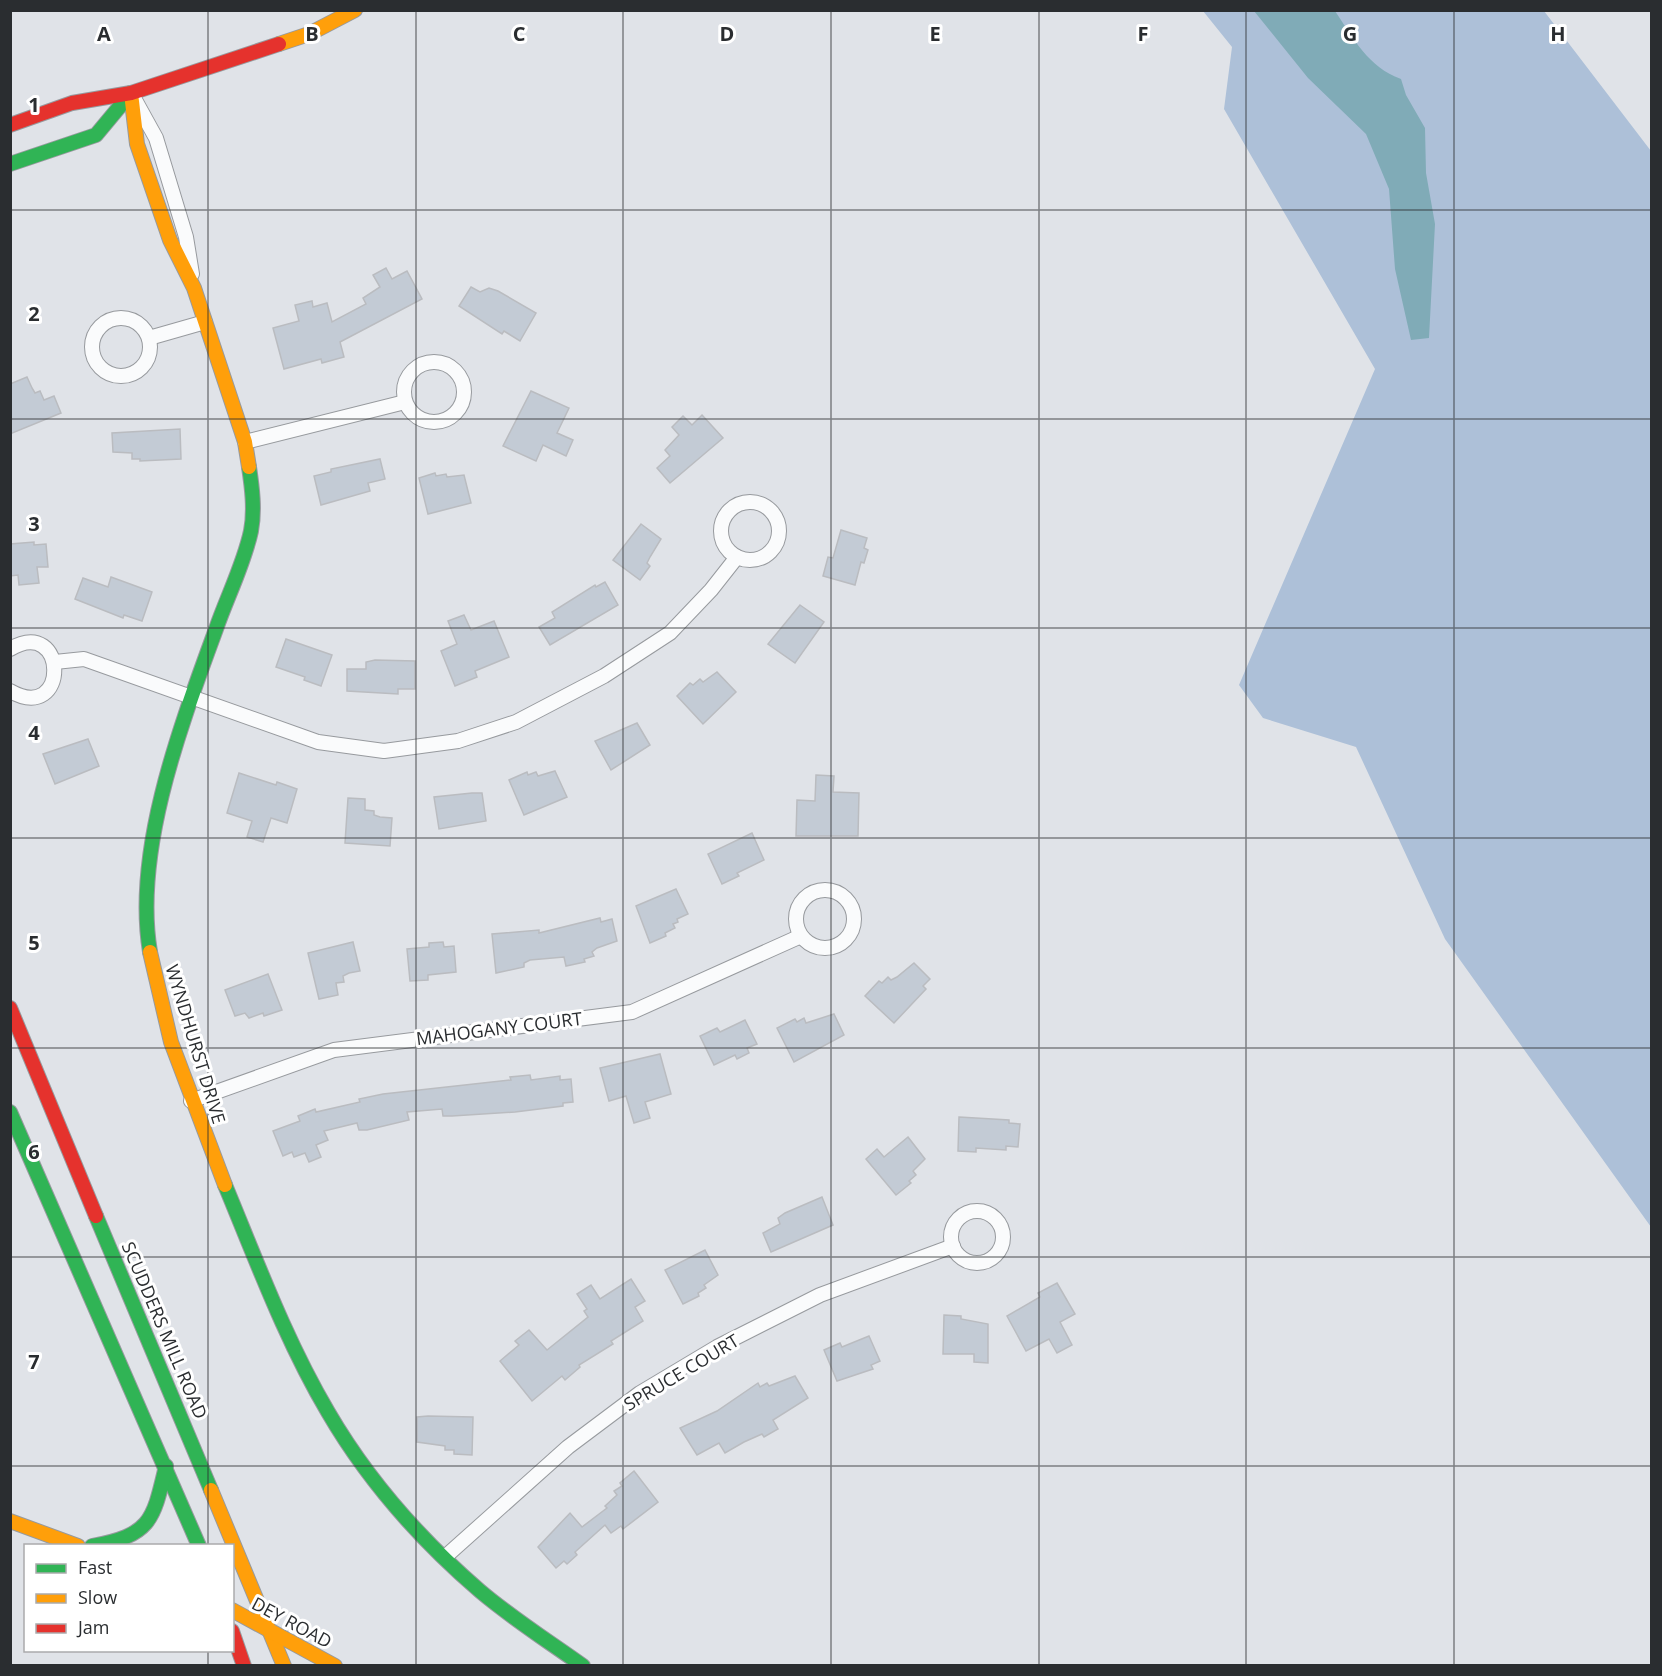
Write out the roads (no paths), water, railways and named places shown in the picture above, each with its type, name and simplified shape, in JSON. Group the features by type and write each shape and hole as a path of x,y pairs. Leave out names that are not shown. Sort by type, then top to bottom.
{"street":[{"path":"10,125 72,103 130,93 309,34 355,10"},
{"path":"10,164 96,135 130,93"},
{"name":"WYNDHURST DRIVE","path":"130,93 137,144 170,240 194,288 245,442 254,491 251,530 168,773 154,837 145,902 153,976 191,1101 276,1308 312,1385 357,1454 397,1508 445,1557 507,1613 583,1665"},
{"name":"WYNDHURST DRIVE","path":"130,93 156,138 186,237 194,288"},
{"path":"113,319 132,320 144,329 149,338 150,352 147,362 135,373 123,376 113,375 100,368 93,355 92,343 95,332 104,323 113,319"},
{"path":"149,338 205,322"},
{"path":"436,361 448,365 458,373 463,383 464,390 460,407 453,415 441,421 419,419 405,402 405,380 412,369 422,363 436,361"},
{"path":"245,442 405,402"},
{"path":"751,501 767,506 779,525 778,542 765,556 747,560 737,557 724,544 721,535 724,517 740,502 751,501"},
{"path":"55,662 71,658 84,659 192,700 318,742 384,751 458,741 516,722 604,676 670,633 711,590 737,557"},
{"path":"10,649 21,643 35,643 48,650 55,662 56,677 49,689 36,697 22,697 10,691"},
{"path":"826,890 836,892 846,900 853,912 853,922 845,940 829,948 815,946 801,936 796,919 800,903 807,896 826,890"},
{"name":"MAHOGANY COURT","path":"191,1101 334,1050 632,1012 801,936"},
{"name":"SCUDDERS MILL ROAD","path":"10,1008 284,1665"},
{"path":"10,1112 199,1544"},
{"name":"SPRUCE COURT","path":"445,1557 568,1448 640,1393 717,1347 820,1295 953,1246"},
{"path":"97,1544 134,1537 151,1522 166,1466"},
{"path":"10,1521 75,1544"},
{"name":"DEY ROAD","path":"234,1611 335,1665"},
{"path":"234,1637 244,1665"}]}
